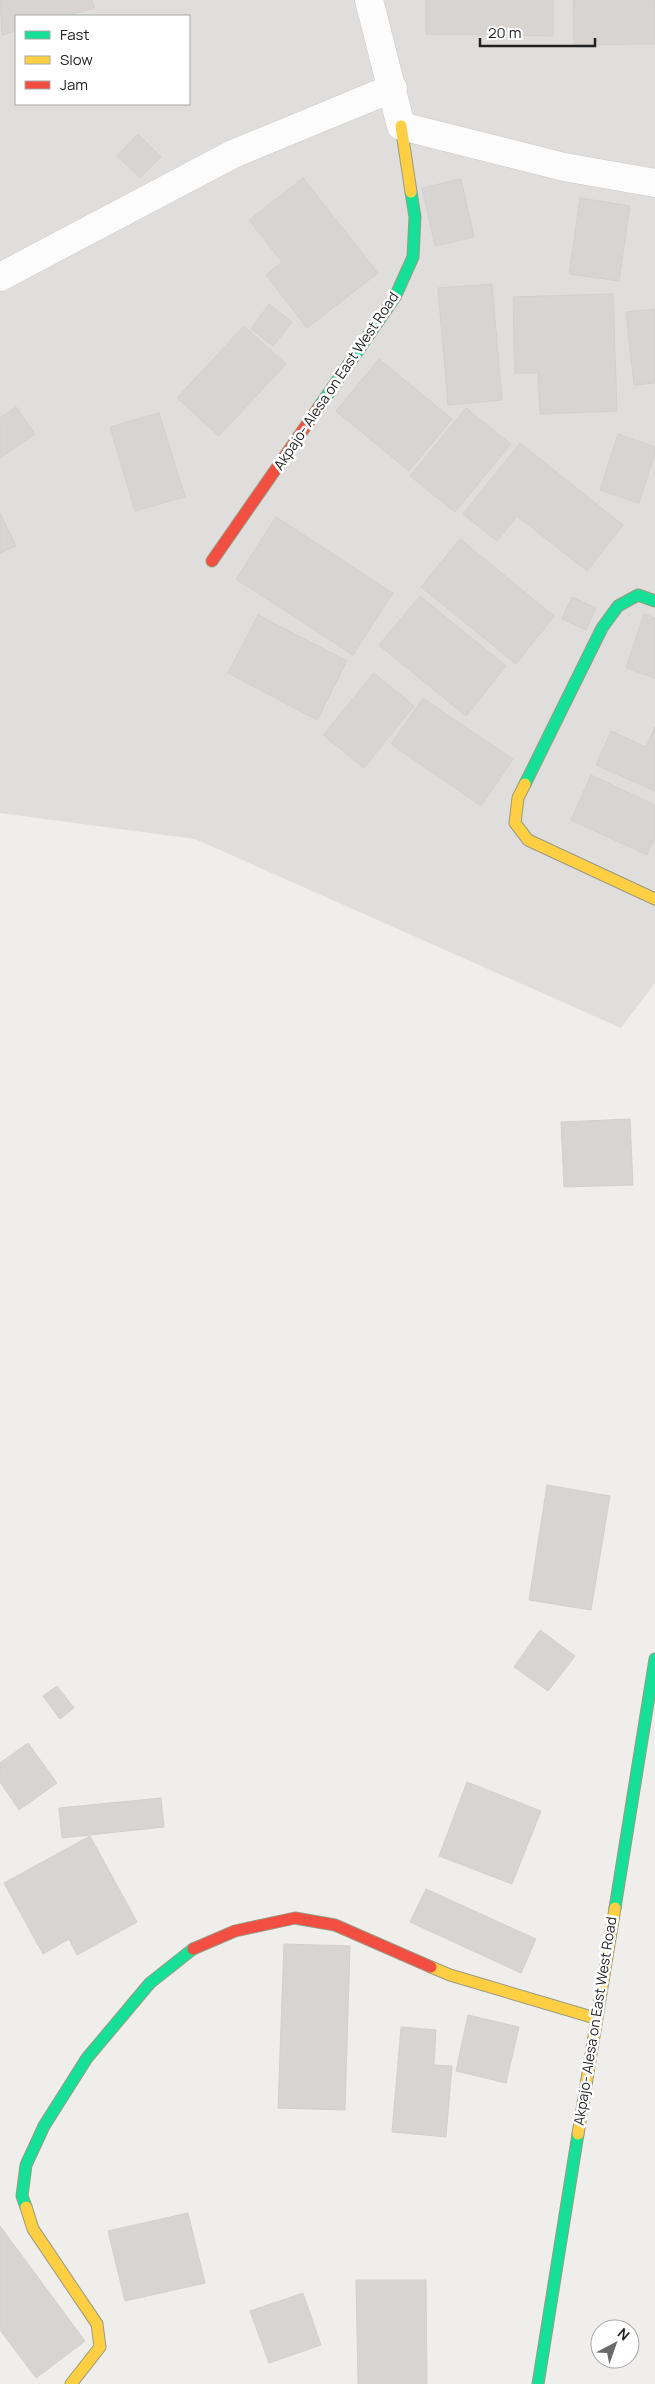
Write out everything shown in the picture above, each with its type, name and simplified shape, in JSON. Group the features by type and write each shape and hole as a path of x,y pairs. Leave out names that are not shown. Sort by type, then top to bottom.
{"street":[{"name":"Akpajo- Alesa on East West Road","path":"212,561 395,297 413,257 415,217 401,126 369,0"},
{"path":"0,276 233,154 392,88"},
{"path":"401,126 564,167 655,183"},
{"path":"655,601 638,595 618,606 602,628 518,798 515,823 528,840 655,899"},
{"name":"Akpajo- Alesa on East West Road","path":"538,2384 595,2018 655,1659"},
{"path":"71,2384 100,2347 97,2324 33,2229 22,2196 26,2165 44,2126 87,2058 150,1983 194,1948 236,1931 295,1918 335,1925 450,1975 595,2018"}],"shaded area":[{"path":"0,0 655,0 655,983 621,1028 195,839 0,813"}],"building":[{"path":"0,0 92,0 94,8 69,15 15,15 15,31 2,35"},
{"path":"426,0 553,0 553,36 426,34"},
{"path":"573,0 655,0 655,44 574,45"},
{"path":"138,134 161,157 140,178 117,156"},
{"path":"303,178 378,273 307,328 266,275 282,262 249,220"},
{"path":"461,179 474,237 435,246 422,188"},
{"path":"580,198 630,206 619,281 569,274"},
{"path":"492,284 502,400 448,405 438,288"},
{"path":"613,294 617,411 540,414 538,373 515,373 513,297"},
{"path":"269,304 292,322 273,346 251,329"},
{"path":"655,309 655,383 634,385 626,312"},
{"path":"244,326 286,364 219,436 177,398"},
{"path":"379,359 452,419 409,471 336,411"},
{"path":"16,407 35,434 0,458 0,418"},
{"path":"466,408 511,444 455,512 410,476"},
{"path":"159,413 185,497 135,511 110,427"},
{"path":"618,434 655,447 655,453 639,503 600,490"},
{"path":"520,443 623,525 587,571 517,516 497,541 463,514"},
{"path":"0,513 16,546 0,553"},
{"path":"276,517 393,593 353,655 236,579"},
{"path":"460,539 554,616 516,664 421,587"},
{"path":"420,596 506,666 466,716 379,645"},
{"path":"572,597 596,608 586,630 562,619"},
{"path":"644,614 655,618 655,678 626,668"},
{"path":"258,615 347,661 317,720 228,673"},
{"path":"374,673 414,706 364,768 323,735"},
{"path":"423,698 513,759 481,806 391,744"},
{"path":"655,727 655,791 596,765 611,731 646,747"},
{"path":"591,775 655,805 655,837 647,855 571,820"},
{"path":"630,1119 633,1185 564,1187 561,1122"},
{"path":"547,1485 610,1496 591,1610 529,1600"},
{"path":"540,1630 575,1656 548,1691 514,1667"},
{"path":"57,1686 74,1708 60,1719 43,1696"},
{"path":"28,1743 57,1783 19,1810 0,1782 0,1763"},
{"path":"467,1782 541,1811 512,1884 439,1856"},
{"path":"161,1798 164,1827 62,1838 59,1808"},
{"path":"90,1836 137,1922 77,1955 69,1939 43,1954 4,1883"},
{"path":"426,1889 536,1939 521,1973 410,1922"},
{"path":"284,1944 350,1946 345,2110 278,2108"},
{"path":"468,2015 519,2027 506,2083 456,2071"},
{"path":"401,2027 436,2030 434,2065 452,2066 446,2137 392,2132"},
{"path":"188,2213 205,2283 125,2301 108,2231"},
{"path":"0,2226 85,2341 36,2378 0,2330"},
{"path":"356,2280 426,2280 427,2384 358,2384"},
{"path":"303,2293 321,2345 269,2363 250,2311"}],"traffic: fast":[{"path":"319,407 395,297 413,257 415,217 411,192"},
{"path":"525,784 602,628 618,606 638,595 655,601"},
{"path":"615,1908 655,1659"},
{"path":"26,2207 22,2196 26,2165 44,2126 87,2058 150,1983 193,1949"},
{"path":"538,2384 578,2134"}],"traffic: slow":[{"path":"401,126 411,192"},
{"path":"525,784 518,798 515,823 528,840 655,899"},
{"path":"578,2134 615,1908"},
{"path":"431,1967 450,1975 595,2018"},
{"path":"26,2207 33,2229 97,2324 100,2347 71,2384"}],"traffic: jam":[{"path":"212,561 319,407"},
{"path":"193,1949 235,1931 295,1918 335,1925 431,1967"}]}
